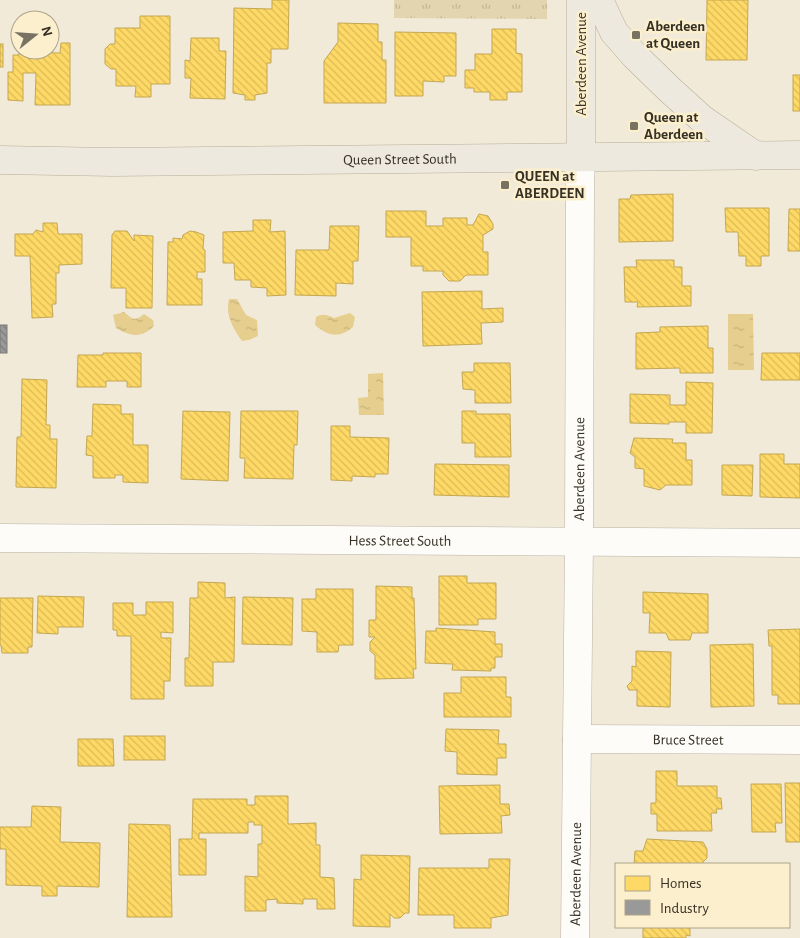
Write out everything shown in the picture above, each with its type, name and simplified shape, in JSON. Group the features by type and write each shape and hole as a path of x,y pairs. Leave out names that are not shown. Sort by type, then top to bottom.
{"main road":[{"name":"Aberdeen Avenue","path":"581,0 581,157"},
{"path":"599,0 614,32 655,76 702,118 756,156"},
{"name":"Queen Street South","path":"0,160 113,162 800,155"}],"street":[{"name":"Aberdeen Avenue","path":"575,938 581,157"},
{"name":"Hess Street South","path":"0,538 800,543"},
{"name":"Bruce Street","path":"577,739 800,740"}],"green space":[{"path":"394,0 547,0 547,19 394,18"}],"water":[{"path":"229,299 237,299 246,315 257,320 258,336 242,341 229,316"},
{"path":"124,312 134,319 144,314 153,320 154,326 145,333 136,335 121,331 116,328 113,315"},
{"path":"350,313 355,317 353,327 338,335 324,332 315,325 316,317 318,316 325,315 334,318"},
{"path":"728,314 753,314 754,370 728,370"},
{"path":"383,373 384,415 359,415 358,398 368,397 368,374"}],"building: Homes":[{"path":"272,0 289,0 288,49 271,49 271,63 267,63 267,93 255,95 255,100 245,100 245,95 233,93 234,8 272,9"},
{"path":"707,0 748,0 747,60 706,60"},
{"path":"140,16 170,16 170,84 151,84 151,97 135,97 136,86 116,86 116,69 111,69 105,64 105,49 110,44 115,44 115,28 140,28"},
{"path":"338,23 378,24 378,42 382,42 382,60 386,60 386,103 324,103 324,61 338,42"},
{"path":"492,29 516,29 516,53 522,54 522,92 507,92 507,100 490,100 490,92 474,92 474,88 465,88 465,70 475,70 475,54 492,54"},
{"path":"395,32 456,33 456,76 444,76 444,82 423,81 423,96 395,96"},
{"path":"191,38 219,38 219,51 226,51 225,99 190,98 191,78 185,78 185,60 190,61"},
{"path":"61,43 70,43 70,105 35,105 36,73 23,73 23,101 8,100 8,72 13,72 13,60 60,60"},
{"path":"0,44 3,44 3,67 0,67"},
{"path":"793,75 800,75 800,111 793,111"},
{"path":"673,194 673,241 619,242 619,199 630,199 631,195"},
{"path":"725,208 769,208 769,256 761,256 761,266 746,266 746,256 739,256 738,232 726,232"},
{"path":"789,209 800,209 800,251 788,251"},
{"path":"386,211 426,211 426,226 443,226 443,218 467,218 467,225 473,225 479,214 488,216 493,224 493,229 483,235 483,252 488,252 488,275 466,275 460,281 449,281 443,275 443,271 423,271 423,266 411,266 411,237 386,237"},
{"path":"253,220 271,220 270,232 285,231 286,295 267,296 267,288 251,287 251,280 235,280 234,263 223,263 223,232 253,231"},
{"path":"43,223 57,223 58,234 82,234 82,264 59,265 59,273 56,273 56,304 52,304 53,317 32,318 30,256 15,256 15,234 33,234 36,230 43,232"},
{"path":"330,226 359,226 358,261 353,261 353,284 336,283 336,296 295,295 296,250 329,250"},
{"path":"115,231 127,231 134,241 134,235 153,236 152,308 126,308 126,288 111,288 112,235"},
{"path":"190,231 204,235 205,272 197,272 197,279 202,279 202,305 167,305 168,242 173,242 173,238 182,239 183,235"},
{"path":"636,260 674,260 674,267 682,267 682,286 691,286 691,306 637,307 638,302 625,302 624,267 637,267"},
{"path":"482,291 482,309 503,308 503,322 481,323 482,344 423,346 422,292"},
{"path":"708,326 708,348 713,348 713,373 680,373 680,368 636,369 636,333 660,332 660,327"},
{"path":"103,353 141,353 141,387 127,387 127,381 106,381 106,387 77,387 78,355 103,355"},
{"path":"762,353 800,353 800,380 761,380"},
{"path":"474,363 510,363 511,403 475,403 475,390 463,389 462,372 474,372"},
{"path":"22,379 47,380 46,425 50,425 50,439 57,439 56,488 16,487 17,437 21,437"},
{"path":"686,382 713,383 712,433 686,433 686,422 669,422 669,424 630,423 630,394 670,395 670,405 686,405"},
{"path":"93,404 121,405 121,414 133,414 133,445 148,445 148,483 123,482 123,475 115,475 115,478 93,478 93,456 86,455 87,436 92,436"},
{"path":"183,411 230,412 228,481 181,479"},
{"path":"241,411 298,411 293,479 244,478 245,458 240,458"},
{"path":"462,411 476,411 476,414 510,414 511,457 475,457 475,443 462,443"},
{"path":"331,426 350,426 350,437 389,438 388,474 375,474 375,477 352,476 352,481 331,480"},
{"path":"634,438 673,439 672,443 686,443 686,460 692,460 692,485 666,485 660,490 644,486 644,469 635,468 635,457 630,453"},
{"path":"760,454 784,454 784,464 800,464 800,498 760,497"},
{"path":"435,464 509,465 509,497 434,495"},
{"path":"722,465 753,465 752,496 722,495"},
{"path":"439,576 467,576 467,583 496,583 496,619 478,619 478,625 439,625"},
{"path":"198,582 225,583 225,598 235,597 234,662 213,662 213,686 185,686 185,658 189,658 190,598 198,598"},
{"path":"376,586 412,587 416,669 413,669 414,678 375,679 375,655 370,651 370,642 375,637 369,637 369,620 376,620"},
{"path":"316,589 353,589 353,645 339,645 338,652 317,652 317,632 302,631 302,599 316,599"},
{"path":"643,592 708,594 708,633 692,633 690,640 669,640 666,633 649,633 650,613 643,613"},
{"path":"38,596 84,597 83,627 58,627 58,634 37,633"},
{"path":"243,597 293,598 292,645 242,644"},
{"path":"0,598 33,598 32,647 28,647 28,653 2,653 0,645"},
{"path":"146,602 173,602 173,633 161,632 161,638 171,638 170,681 164,681 164,699 131,699 131,636 117,636 117,630 113,630 113,603 133,603 133,615 146,615"},
{"path":"436,628 495,632 495,644 502,644 502,657 495,657 495,668 491,668 491,671 452,670 453,664 425,663 426,631 436,631"},
{"path":"800,629 800,704 778,704 778,695 772,695 772,646 769,646 768,630"},
{"path":"753,644 754,706 711,707 710,645"},
{"path":"636,651 671,652 670,707 637,706 637,690 629,690 627,686 632,681 632,666 636,667"},
{"path":"461,677 506,677 506,697 511,697 511,717 444,717 444,693 461,693"},
{"path":"446,729 499,730 498,744 506,744 506,758 497,758 497,775 457,774 457,752 445,751"},
{"path":"124,736 165,736 165,760 124,760"},
{"path":"78,739 113,739 114,766 78,766"},
{"path":"656,771 677,771 677,786 717,786 717,798 721,798 722,809 716,809 717,813 711,813 712,831 657,831 657,814 651,814 651,803 656,803"},
{"path":"785,783 800,783 800,842 786,842"},
{"path":"751,784 781,784 782,823 775,823 776,832 752,832"},
{"path":"500,785 500,804 509,804 510,815 501,816 502,833 440,834 439,786"},
{"path":"255,796 288,796 288,824 316,823 316,845 320,845 320,877 334,878 335,909 317,909 317,899 303,899 303,904 277,903 277,899 266,900 266,911 245,911 245,876 258,877 258,844 262,844 262,825 254,825 254,822 248,822 248,833 199,833 199,839 206,839 206,875 179,875 179,839 192,839 193,799 247,799 247,805 255,805"},
{"path":"32,806 61,807 60,842 100,843 99,887 57,886 57,896 42,896 42,886 6,885 6,849 0,849 0,827 31,827"},
{"path":"129,824 170,825 172,917 127,917"},
{"path":"647,839 703,842 707,849 707,858 703,863 634,863 635,851 643,851"},
{"path":"361,855 410,856 409,913 405,913 400,918 394,918 390,914 390,927 353,926 354,879 361,880"},
{"path":"489,859 510,859 508,915 491,918 491,928 454,928 454,915 418,915 419,868 489,868"},
{"path":"643,928 690,928 690,936 686,935 686,938 643,938"}],"building: Industry":[{"path":"0,325 7,325 7,353 0,353"}],"place":[{"name":"Aberdeen at Queen","path":"636,35"},
{"name":"Queen at Aberdeen","path":"634,126"},
{"name":"QUEEN at ABERDEEN","path":"505,185"}]}
